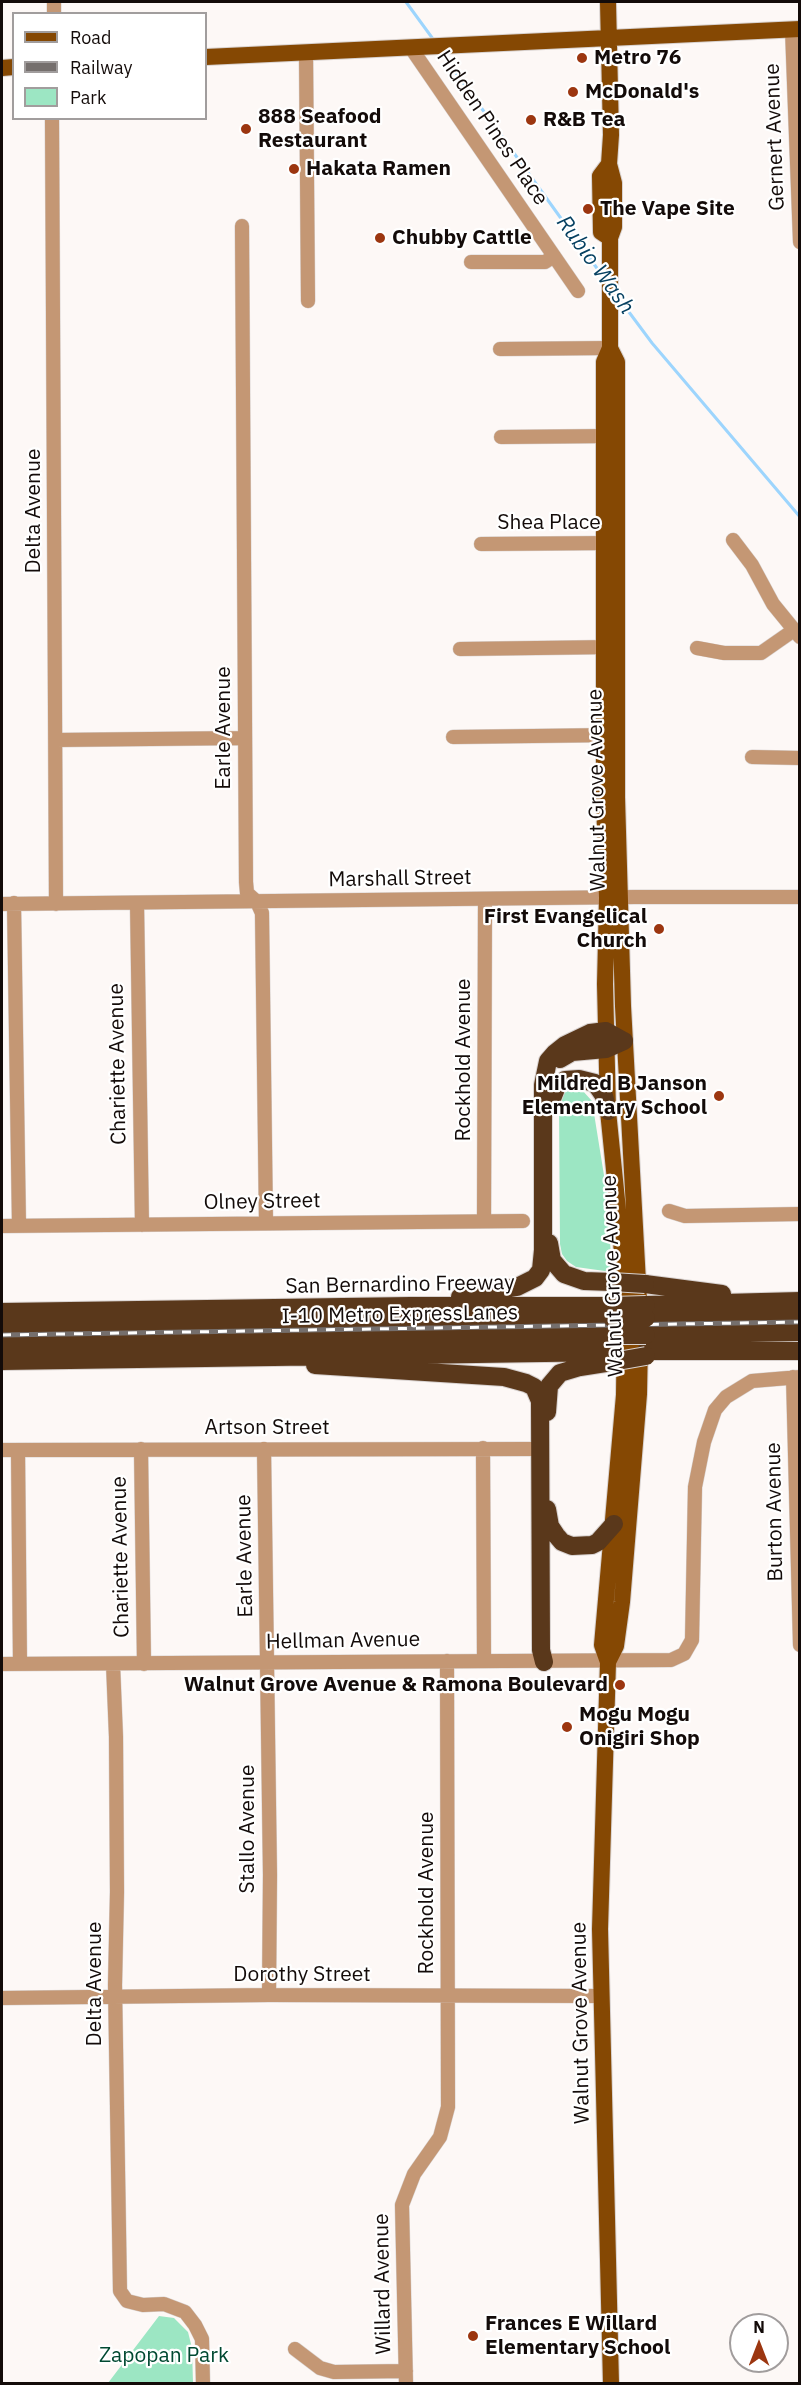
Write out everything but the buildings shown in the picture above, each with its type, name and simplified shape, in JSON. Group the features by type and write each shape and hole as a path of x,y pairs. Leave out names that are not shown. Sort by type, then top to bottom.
{"highway":[{"path":"411,1306 517,1287 535,1278 541,1270 543,1250 544,1074 548,1061 565,1045 590,1033 606,1040 624,1041"},
{"path":"606,1040 559,1059 552,1073 549,1244 552,1260 559,1270 572,1279 645,1284 777,1301"},
{"path":"550,1104 556,1086 565,1080 579,1079 595,1083 604,1096 608,1111"},
{"name":"San Bernardino Freeway","path":"647,1336 777,1301 800,1301"},
{"name":"San Bernardino Freeway","path":"2,1312 411,1306 612,1335"},
{"name":"I-10 Metro ExpressLanes","path":"647,1336 800,1316"},
{"name":"I-10 Metro ExpressLanes","path":"2,1326 647,1336 800,1332"},
{"path":"544,1662 549,1386 553,1378 568,1370 612,1335 647,1336"},
{"name":"San Bernardino Freeway","path":"2,1361 263,1356 612,1335 647,1336 800,1351"},
{"name":"I-10 Metro ExpressLanes","path":"2,1345 612,1335"},
{"path":"263,1356 326,1367 504,1377 534,1387 540,1401 541,1650 544,1662"},
{"path":"547,1509 550,1526 556,1535 562,1542 572,1546 592,1545 598,1542 614,1524"}],"main road":[{"name":"Walnut Grove Avenue","path":"608,2 611,135 609,164 614,183 614,227 610,238 610,348 604,362 610,436 613,898 606,1040 608,1111 621,1239 625,1321 624,1395 602,1645 609,1662"},
{"path":"207,57 796,30"},
{"name":"Walnut Grove Avenue","path":"611,2384 600,1929 609,1662 616,1646 622,1602 639,1394 640,1321 624,1041 613,898"}],"street":[{"name":"Gernert Avenue","path":"796,30 800,242"},
{"name":"Hidden Pines Place","path":"416,47 578,291"},
{"path":"306,52 308,301"},
{"name":"Delta Avenue","path":"52,120 57,904"},
{"name":"Earle Avenue","path":"242,226 246,887 247,893 257,902 262,913 266,1223"},
{"path":"471,262 544,262 554,256"},
{"path":"500,349 610,348"},
{"path":"501,437 610,436"},
{"path":"697,648 724,653 761,652 797,633 773,604 752,565 733,540"},
{"name":"Shea Place","path":"481,544 611,543"},
{"path":"460,649 611,647"},
{"path":"453,737 611,735"},
{"path":"56,740 245,738"},
{"path":"752,758 800,758"},
{"name":"Marshall Street","path":"8,904 800,897"},
{"name":"Rockhold Avenue","path":"484,1221 485,899"},
{"name":"Chariette Avenue","path":"137,903 142,1225"},
{"path":"8,904 19,1226"},
{"path":"669,1211 685,1216 800,1214"},
{"name":"Olney Street","path":"2,1226 523,1221"},
{"name":"Hellman Avenue","path":"2,1664 609,1662 664,1661 679,1658 692,1640 695,1487 704,1442 715,1410 726,1397 752,1382 796,1377"},
{"name":"Burton Avenue","path":"796,1377 800,1645"},
{"path":"483,1448 484,1661"},
{"name":"Chariette Avenue","path":"141,1449 144,1664"},
{"name":"Earle Avenue","path":"264,1449 267,1663"},
{"name":"Artson Street","path":"2,1450 534,1449"},
{"path":"18,1450 20,1664"},
{"name":"Rockhold Avenue","path":"445,2124 448,2107 447,1661"},
{"name":"Stallo Avenue","path":"267,1663 269,1995"},
{"name":"Delta Avenue","path":"113,1664 117,1832 116,1998 120,2290 127,2301 143,2305 164,2304 185,2313 195,2325 202,2339 203,2384"},
{"name":"Dorothy Street","path":"2,1998 269,1995 602,1996"},
{"name":"Willard Avenue","path":"406,2377 402,2205 414,2174 440,2138 445,2124"},
{"path":"295,2349 320,2368 334,2372 406,2377"}],"green space":[{"path":"574,1089 582,1090 592,1101 607,1194 612,1272 576,1267 562,1254 560,1244 559,1103 562,1094"},
{"name":"Zapopan Park","path":"159,2316 174,2318 188,2332 192,2348 193,2383 108,2383"}],"waterway":[{"name":"Rubio Wash","path":"406,2 433,39"},
{"name":"Rubio Wash","path":"441,52 604,278"},
{"name":"Rubio Wash","path":"617,296 652,343 800,517"}],"railway":[{"path":"2,1335 800,1322"}],"place":[{"name":"Metro 76","path":"582,58"},
{"name":"McDonald's","path":"573,92"},
{"name":"R&B Tea","path":"531,120"},
{"name":"888 Seafood Restaurant","path":"246,129"},
{"name":"Hakata Ramen","path":"294,169"},
{"name":"The Vape Site","path":"588,209"},
{"name":"Chubby Cattle","path":"380,238"},
{"name":"First Evangelical Church","path":"659,929"},
{"name":"Mildred B Janson Elementary School","path":"719,1096"},
{"name":"Walnut Grove Avenue & Ramona Boulevard","path":"620,1685"},
{"name":"Mogu Mogu Onigiri Shop","path":"567,1727"},
{"name":"Frances E Willard Elementary School","path":"473,2336"}]}
